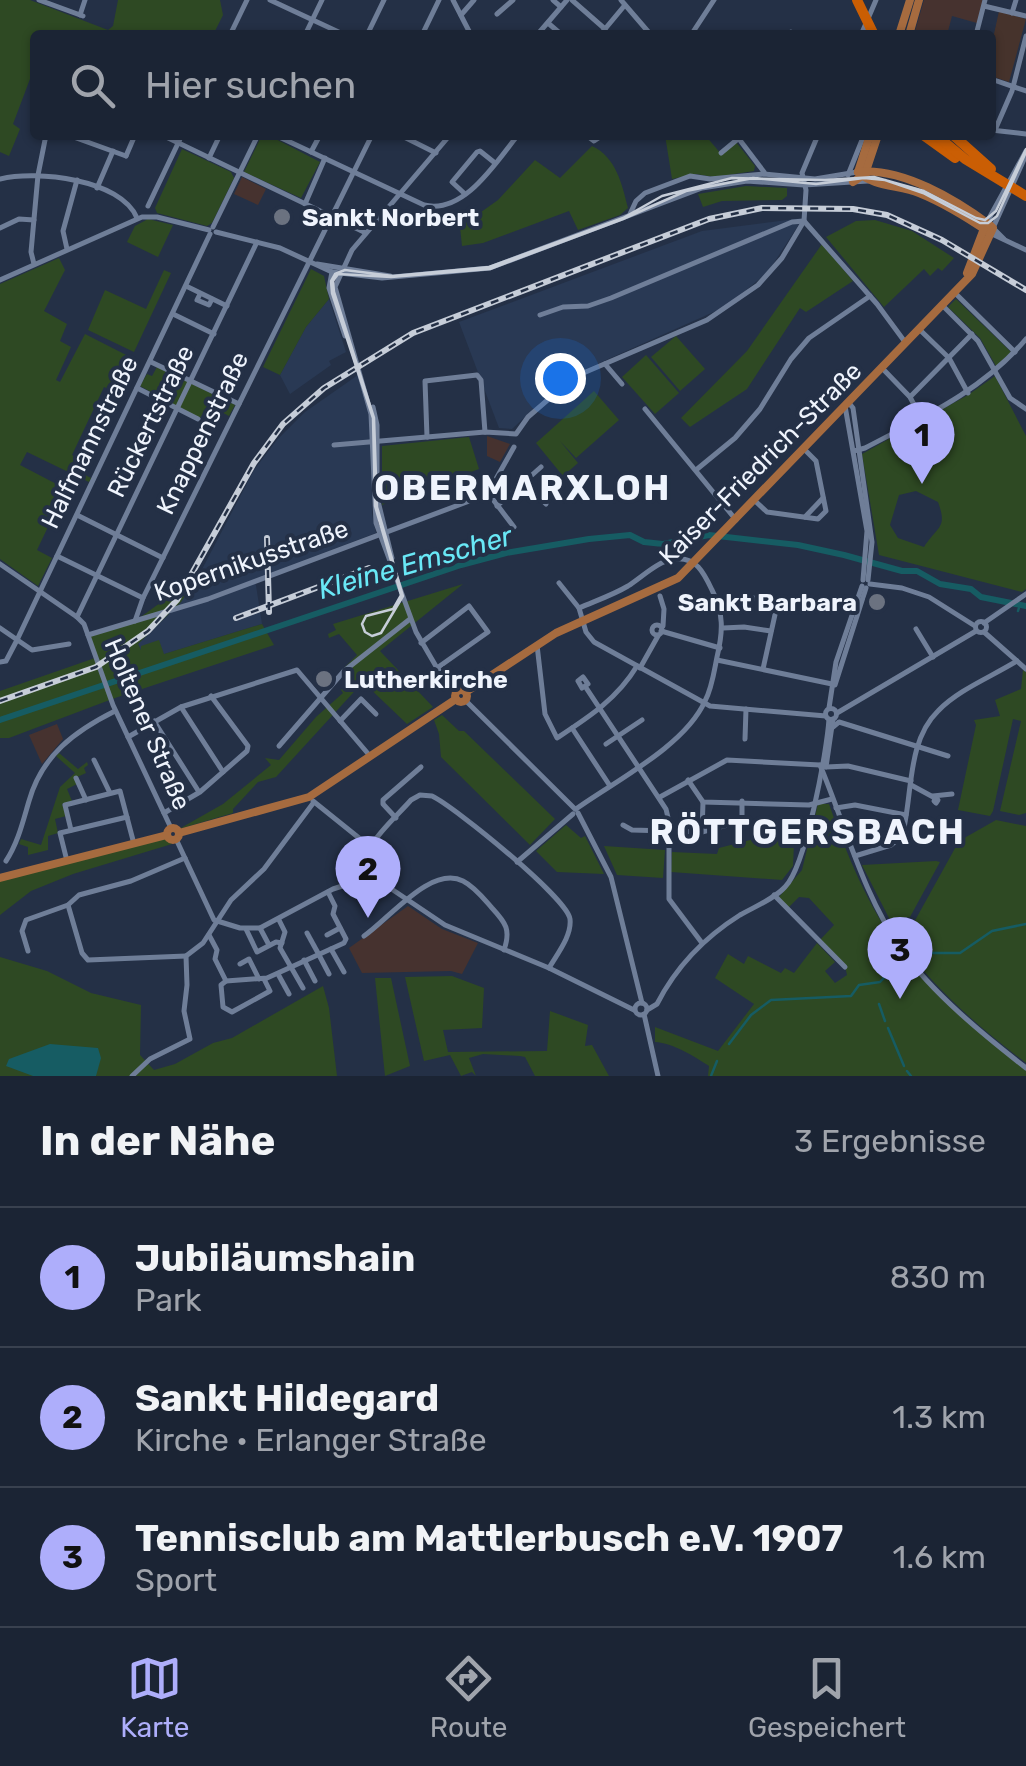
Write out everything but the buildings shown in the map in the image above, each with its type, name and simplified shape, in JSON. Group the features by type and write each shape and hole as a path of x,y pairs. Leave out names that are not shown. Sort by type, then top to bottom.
{"highway":[{"path":"854,0 866,30"},
{"path":"930,140 952,156 994,173"},
{"path":"944,140 1023,190"},
{"path":"951,140 994,173"},
{"path":"959,140 994,173"}],"main road":[{"path":"901,30 910,0"},
{"path":"910,30 919,0"},
{"path":"864,175 870,140"},
{"path":"850,178 878,172 926,188 989,228"},
{"name":"Kaiser-Friedrich-Straße","path":"0,878 312,799 537,645 581,620 658,590 695,563 972,274 989,228"}],"street":[{"path":"39,0 82,16 85,0"},
{"path":"232,30 247,0"},
{"path":"270,0 333,30"},
{"path":"307,30 322,0"},
{"path":"369,30 384,0"},
{"path":"424,30 438,3 426,0"},
{"path":"453,0 468,30"},
{"path":"461,15 474,0"},
{"path":"497,14 513,0"},
{"path":"553,0 561,7"},
{"path":"542,30 569,0 601,30"},
{"path":"694,30 714,0"},
{"path":"869,30 876,0"},
{"path":"1012,13 1016,0"},
{"path":"604,30 623,2 647,30"},
{"path":"977,30 985,3 1026,16"},
{"path":"548,23 556,30"},
{"path":"996,123 1013,85 1026,36"},
{"path":"996,80 1026,91"},
{"path":"996,130 1026,134"},
{"path":"34,264 31,252 45,140"},
{"path":"80,140 126,156 133,140"},
{"path":"172,140 366,233"},
{"path":"148,206 180,140"},
{"path":"209,158 218,140"},
{"name":"Halfmannstraße","path":"0,662 6,661 18,640 256,140"},
{"path":"286,140 435,208 465,194 514,140"},
{"path":"312,152 318,140"},
{"name":"Knappenstraße","path":"135,621 370,140"},
{"path":"411,140 436,152"},
{"path":"446,140 366,233 341,270 335,292 375,414 382,535 410,618 437,668 566,801 584,825 611,877 658,1076"},
{"path":"721,154 735,140"},
{"path":"740,140 762,166 764,178"},
{"path":"334,445 485,432 518,433 528,418 567,382 604,362 708,320 735,304 768,275 800,231 804,221 803,182 816,140"},
{"path":"623,218 646,193 690,176 803,182 850,178 869,140"},
{"path":"465,194 452,182 477,152 480,150 495,163"},
{"path":"97,188 112,153"},
{"name":"Kaiser-Friedrich-Straße","path":"989,228 1010,192 1023,190 1026,153"},
{"name":"Kaiser-Friedrich-Straße","path":"989,228 1026,153"},
{"path":"305,204 325,158"},
{"path":"0,179 38,175 77,180 126,203 137,218"},
{"path":"309,263 392,276 490,268 702,188 764,178"},
{"path":"68,249 63,231 77,180"},
{"path":"1010,192 1023,190"},
{"path":"0,280 137,218 157,217 284,250 332,272 341,270"},
{"path":"0,228 18,219 34,220"},
{"path":"540,315 611,298 711,254 792,222 804,221"},
{"path":"804,221 906,343"},
{"path":"786,226 800,231"},
{"path":"989,228 1026,250"},
{"name":"Rückertstraße","path":"77,617 257,242"},
{"path":"332,272 329,288 356,361"},
{"path":"186,286 227,306"},
{"path":"955,291 1015,352"},
{"path":"696,470 760,410 809,338 870,296"},
{"path":"942,305 972,334 1010,398 1026,409"},
{"path":"173,314 214,334"},
{"path":"919,329 949,358 968,393"},
{"path":"910,397 972,334"},
{"path":"856,450 968,393 1026,338"},
{"path":"150,362 238,404"},
{"path":"604,362 622,384"},
{"path":"882,368 910,397 921,418"},
{"path":"428,437 425,381 477,375 481,380 485,432"},
{"path":"138,388 198,419"},
{"path":"847,404 856,450"},
{"path":"218,920 245,929 260,928 328,892 364,880 382,884 445,925 619,1001 641,1008 659,1000 702,942 793,878 806,845 832,716 836,662 866,584 870,556 852,408 847,404"},
{"path":"645,410 736,520"},
{"path":"836,415 848,418"},
{"path":"514,448 488,493 514,527"},
{"path":"754,500 767,512 805,517 823,498 816,461 804,448"},
{"path":"498,506 541,467"},
{"path":"523,482 546,504"},
{"name":"Kopernikusstraße","path":"88,635 208,600 488,493"},
{"path":"77,515 163,558"},
{"path":"57,556 143,598"},
{"path":"517,862 574,812 686,728 705,703 720,648 723,628 718,602 695,563 684,558 666,561 626,588 579,608"},
{"path":"0,564 77,617"},
{"path":"558,582 579,608 590,638 705,703 832,716 948,756"},
{"path":"866,584 902,588 929,597 981,628 1026,669"},
{"path":"832,716 959,642 1026,594"},
{"path":"537,645 545,714 557,738 600,708 639,667 660,631 664,610 660,596"},
{"path":"718,602 744,597 778,601 762,668"},
{"path":"421,643 469,606 488,632 437,668"},
{"name":"Holtener Straße","path":"77,617 88,635 115,711 212,917 218,920"},
{"path":"279,746 356,659 410,618"},
{"name":"Holtener Straße","path":"0,628 35,650 69,644"},
{"path":"723,628 771,631"},
{"path":"916,629 932,658"},
{"path":"660,631 720,648"},
{"path":"717,660 834,684"},
{"path":"854,856 891,845 903,833 919,745 939,710 1016,662"},
{"path":"128,737 181,707 296,670 370,756"},
{"path":"585,686 660,797 668,815 668,899 702,942"},
{"path":"164,813 224,773 248,748 211,696"},
{"path":"340,721 362,699 376,714"},
{"path":"181,707 224,773"},
{"path":"745,739 746,709"},
{"path":"6,861 46,764 75,733 115,711"},
{"path":"154,720 199,792"},
{"path":"606,744 642,720"},
{"path":"572,728 610,786"},
{"path":"94,760 110,793"},
{"path":"660,797 728,760 848,766 911,783 934,797 952,794"},
{"path":"823,766 854,856 903,951 930,981 1026,1068"},
{"path":"396,818 383,800 422,768"},
{"path":"76,778 86,800"},
{"path":"688,780 704,802 702,832"},
{"path":"71,830 65,806 120,791 134,844"},
{"path":"364,880 362,870 369,846 415,797 432,796 517,862 565,906 570,918 567,937 549,968"},
{"path":"68,906 88,960 186,956 209,935 231,900 264,869 312,799 369,846"},
{"path":"704,802 814,803 833,799"},
{"path":"623,824 632,830 702,832 738,822 742,801"},
{"path":"836,808 855,805 906,814"},
{"path":"67,861 60,833 127,816"},
{"path":"903,833 928,840"},
{"path":"28,950 22,931 26,920 68,906 79,894 131,881 185,858"},
{"path":"364,936 427,884 440,878 467,883 507,926 504,950"},
{"path":"224,983 278,974 346,940 333,914 336,906 328,892"},
{"path":"774,895 845,967"},
{"path":"279,920 285,932 280,948 303,988"},
{"path":"260,928 269,945"},
{"path":"327,935 340,928"},
{"path":"245,929 257,952 282,943"},
{"path":"307,932 328,974"},
{"path":"209,935 217,950 215,959 224,983 221,1002 232,1012 270,992 249,959 240,964"},
{"path":"331,949 344,972"},
{"path":"132,1076 150,1060 190,1039 184,1011 188,985 186,956"},
{"path":"304,960 316,982"},
{"path":"278,974 289,994"}],"shaded area":[{"path":"0,0 30,0 108,30 30,30 30,79 13,124 20,129 9,156 0,152"},
{"path":"118,0 220,0 223,15 216,30 108,30 113,26"},
{"path":"924,0 983,0 977,23 952,16 948,30 915,30"},
{"path":"999,11 1026,19 1009,82 996,78 995,30"},
{"path":"260,140 278,140 320,162 301,198 244,172"},
{"path":"666,140 709,140 722,155 736,142 755,166 754,171 672,179"},
{"path":"592,146 607,157 620,181 628,208 620,215 578,230 569,211 483,243 462,246 460,227 498,200 535,160 560,178"},
{"path":"182,149 231,172 234,178 207,226 157,213 155,208"},
{"path":"242,177 266,189 258,205 234,194"},
{"path":"746,186 787,188 787,196 782,200 722,201 703,207 698,194"},
{"path":"803,218 768,272 727,306 568,377 512,429 499,428 459,322 702,231"},
{"path":"148,219 173,225 158,257 127,242 135,226"},
{"path":"875,220 912,231 954,258 942,271 938,268 930,276 924,269 884,307 826,237 856,221"},
{"path":"822,244 853,281 806,312 800,308 747,389 690,427 681,418 747,351"},
{"path":"59,258 65,270 44,311 67,324 60,341 71,347 56,380 60,382 85,334 136,360 115,392 104,387 72,455 80,459 75,470 91,478 89,482 27,452 20,465 66,489 37,550 52,558 38,586 0,559 0,284"},
{"path":"311,269 324,276 329,299 306,327 280,375 263,367"},
{"path":"164,270 171,273 134,352 88,330 105,290 146,309"},
{"path":"329,299 346,352 290,394 280,375 306,327"},
{"path":"956,299 1011,352 996,366 980,338 948,307"},
{"path":"676,336 705,369 680,391 651,357"},
{"path":"646,355 679,393 655,414 622,377"},
{"path":"157,367 235,405 229,416 208,405 200,418 140,386"},
{"path":"358,375 371,414 372,514 376,533 255,579 262,624 145,660 138,644 181,602 199,575 254,470 305,412"},
{"path":"995,376 1026,436 1026,589 1022,592 879,555 862,454","holes":["916,491 938,502 940,527 924,547 898,538 890,525 899,495"]},
{"path":"594,391 619,420 576,458 560,441 578,463 563,476 536,443"},
{"path":"487,436 510,444 500,462 487,456"},
{"path":"469,437 479,469 382,505 382,446"},
{"path":"199,575 181,602 138,644 141,650 141,646 159,640 164,654 262,624 274,645 0,738 0,691 95,658 88,635 135,621"},
{"path":"463,584 380,651 433,707 407,724 363,682 276,777 258,782 233,813 179,829 223,804 271,765 265,758 279,760 343,693 341,690 350,679 341,671 357,655 339,634 329,638 328,634 336,630 333,624"},
{"path":"1023,670 1026,813 1000,811 1021,721 1013,719 990,816 958,810 974,720 1000,716 995,700 1021,689"},
{"path":"442,715 464,731 555,819 530,845 441,757 434,720"},
{"path":"57,724 63,739 42,764 29,735"},
{"path":"59,753 78,769 87,762 86,773 75,778 77,784 67,789 72,801 62,804 66,816 55,819 58,833 48,836 48,850 28,855 28,847 19,844 21,839 41,845 60,787 75,773 56,756"},
{"path":"818,804 829,804 859,880 901,951 945,998 1026,1069 1026,1076 708,1076 709,1066 703,1062 676,1047 655,1042 655,1027 718,1051 754,1004 715,978 728,954 744,964 748,956 781,973 785,968 794,973 817,943 835,962 825,971 835,983 847,975 845,966 820,940 834,925 809,898 799,897 788,908 779,897 802,870"},
{"path":"996,820 1026,826 1026,1063 960,1008 902,944 959,841"},
{"path":"566,825 581,838 585,836 604,874 557,872 536,851"},
{"path":"166,838 172,844 31,891 0,915 0,880"},
{"path":"758,838 794,843 793,866 782,880 671,872 672,852 717,854 719,848"},
{"path":"604,846 665,850 663,878 617,875"},
{"path":"940,862 910,917 890,920 862,865"},
{"path":"408,906 442,929 478,943 462,974 362,973 349,948"},
{"path":"0,957 47,971 91,993 141,1005 140,1055 154,1070 232,1038 323,986 337,1076 0,1076"},
{"path":"452,976 484,988 482,1028 443,1030 448,1052 547,1051 550,1011 588,1025 585,1046 592,1045 609,1076 535,1076 525,1057 520,1056 483,1054 469,1058 476,1076 472,1072 461,1076 450,1055 424,1061 405,977"},
{"path":"375,978 391,978 410,1066 385,1076"},
{"path":"50,1044 98,1048 101,1058 96,1076 33,1076 6,1066 9,1059"}],"waterway":[{"name":"Kleine Emscher","path":"0,720 461,565 589,539 630,535 644,542 663,544 709,535 798,545 902,571 917,571 940,584 1026,606"},
{"name":"RÖTTGERSBACH","path":"1018,611 1020,604"},
{"name":"RÖTTGERSBACH","path":"915,953 960,953 992,931 1026,924"},
{"name":"RÖTTGERSBACH","path":"729,1044 751,1015 771,1000 851,996 859,985 880,982 901,960"},
{"path":"879,1004 885,1021"},
{"path":"888,1028 904,1066"},
{"name":"RÖTTGERSBACH","path":"711,1076 717,1061"},
{"path":"907,1071 911,1076"}],"tram line":[{"path":"1026,149 996,211 985,220 924,191 874,177 732,178 662,196 623,218 489,267 393,276 345,270 335,274 331,281 332,293 373,418 375,506 401,595 393,609 366,616 362,624 365,632 372,636 381,633 403,596 377,507 374,418 334,292 333,281 338,274 391,277 490,269 623,219 686,191 753,178 816,184 864,178 885,180 923,193 980,223 988,223 997,216 1026,152"}],"railway":[{"path":"0,701 96,667 148,631 177,600 254,463 283,424 324,388 413,333 709,219 762,208 853,209 887,215 942,240 1026,290"},
{"path":"267,538 269,612"},
{"path":"236,618 369,568"}],"place":[{"name":"Sankt Norbert","path":"282,217"},
{"name":"Jubiläumshain","path":"922,484"},
{"name":"Sankt Barbara","path":"877,602"},
{"name":"Lutherkirche","path":"324,679"},
{"name":"Sankt Hildegard","path":"368,918"},
{"name":"Tennisclub am Mattlerbusch e.V. 1907","path":"900,999"}],"district":[{"name":"OBERMARXLOH","path":"523,488"},
{"name":"RÖTTGERSBACH","path":"808,832"}]}
